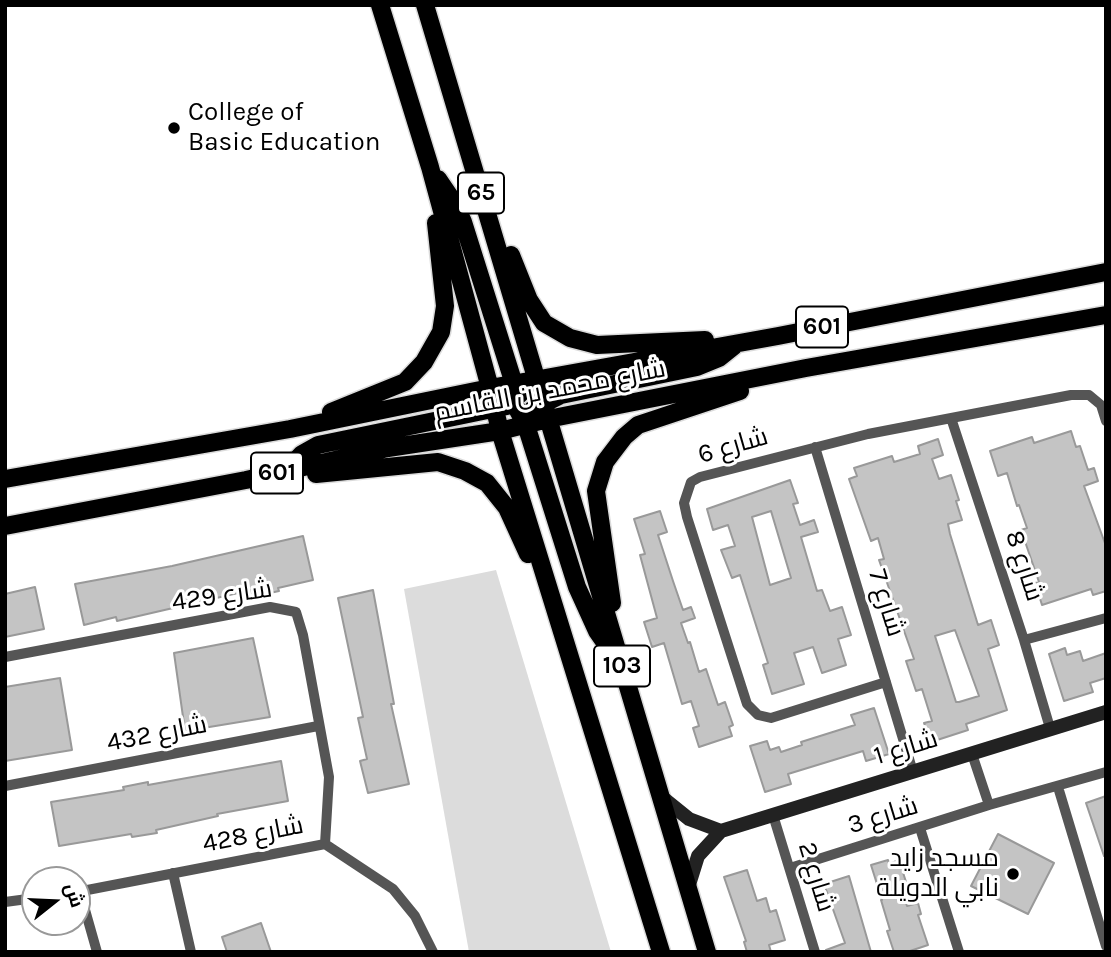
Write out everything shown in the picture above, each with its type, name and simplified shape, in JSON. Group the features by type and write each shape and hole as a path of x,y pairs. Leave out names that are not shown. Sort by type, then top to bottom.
{"main road":[{"name":"65","path":"380,5 430,167 490,388"},
{"name":"65","path":"425,5 538,380"},
{"path":"472,161 529,300 544,323 569,338 597,345 778,336"},
{"path":"430,167 455,204 463,222 528,407 576,587 597,631 622,665"},
{"path":"290,429 405,382 424,362 441,332 446,306 430,167"},
{"name":"شارع محمد بن القاسم","path":"538,380 1106,272"},
{"name":"شارع محمد بن القاسم","path":"5,526 246,480 388,448 500,431 528,407 806,369 1106,315"},
{"path":"286,471 302,454 318,445 496,408 528,407 561,395 696,367 719,358 737,343"},
{"path":"622,665 596,491 605,462 624,437 638,425 806,369"},
{"path":"528,407 538,380"},
{"path":"490,388 528,407"},
{"name":"شارع محمد بن القاسم","path":"5,479 290,429 490,388"},
{"name":"103","path":"490,388 500,431 662,952"},
{"path":"246,480 438,462 465,471 487,483 507,508 559,621"},
{"name":"103","path":"622,665 707,952"}],"street":[{"name":"شارع 6","path":"886,682 771,718 758,715 747,704 687,517 684,503 691,482 700,477 868,434 1071,395 1089,395 1101,405 1106,421"},
{"name":"شارع 8","path":"951,418 1024,640 1050,729"},
{"name":"شارع 7","path":"815,447 913,772"},
{"name":"شارع 429","path":"5,657 270,607 296,612 303,635 329,777 325,844"},
{"path":"1024,640 1106,618"},
{"name":"شارع 1","path":"721,831 1106,712"},
{"name":"شارع 432","path":"5,786 318,726"},
{"path":"972,754 989,805"},
{"name":"شارع 3","path":"790,869 989,805 1106,772"},
{"path":"1058,787 1106,946"},
{"path":"663,798 689,818 721,831 698,856 688,888"},
{"name":"شارع 2","path":"773,815 815,952"},
{"path":"920,828 959,952"},
{"name":"شارع 428","path":"91,889 325,844 393,889 415,916 433,952"},
{"path":"173,873 191,952"},
{"path":"91,933 97,952"}],"shaded area":[{"path":"496,570 611,952 469,952 404,589"}],"building":[{"path":"1071,431 1076,447 1080,446 1088,470 1094,468 1098,481 1084,486 1106,546 1106,591 1093,595 1091,589 1042,605 1035,583 1039,582 1021,530 1027,528 1007,473 998,476 990,451 1032,437 1034,443"},
{"path":"938,439 943,455 932,459 939,479 951,475 962,520 948,524 950,534 978,625 991,620 999,645 988,649 1007,710 966,724 968,730 931,742 924,723 932,721 922,689 916,691 906,661 914,659 879,560 884,559 878,538 871,541 849,479 857,476 854,468 892,456 894,462 920,454 918,446","holes":["955,630 979,696 956,702 935,636"]},
{"path":"790,480 798,503 793,504 800,525 814,520 818,532 801,537 817,591 822,590 830,611 842,607 851,635 838,639 846,665 822,673 813,647 794,653 804,684 772,694 763,665 768,663 740,575 732,578 721,550 735,546 728,525 713,530 707,509","holes":["771,511 791,578 770,585 752,517"]},
{"path":"660,511 667,532 658,535 673,581 683,610 691,607 695,618 681,623 699,672 706,669 718,705 725,702 733,725 729,727 732,736 699,747 693,728 699,726 691,701 682,704 664,643 652,647 644,622 657,618 640,555 645,554 634,519"},
{"path":"303,536 313,580 252,597 251,590 117,621 116,617 84,625 75,584 172,566"},
{"path":"35,587 44,629 5,637 5,594"},
{"path":"373,590 394,704 391,704 409,784 368,793 360,761 367,759 358,718 363,717 338,598"},
{"path":"253,638 270,717 185,731 174,653"},
{"path":"1065,648 1067,655 1080,651 1083,661 1106,653 1106,678 1090,683 1093,692 1064,701 1049,654"},
{"path":"60,678 72,750 5,761 5,687"},
{"path":"874,708 889,754 866,761 863,751 788,774 791,784 765,792 750,746 767,741 770,750 779,747 781,752 802,745 801,742 855,725 851,715"},
{"path":"281,761 288,801 217,814 218,816 156,830 157,833 132,837 131,834 59,846 51,802 124,790 123,787 148,782 148,785"},
{"path":"1106,796 1106,855 1104,856 1086,803"},
{"name":"مسجد زايد نابي الدويلة","path":"998,834 1054,863 1028,914 971,886"},
{"path":"888,860 889,864 899,860 907,885 901,887 907,906 918,903 921,914 918,915 928,945 907,952 894,952 871,865"},
{"path":"747,870 757,901 766,898 770,912 776,910 785,940 769,945 771,952 747,952 746,941 724,877"},
{"path":"849,876 871,952 826,952 845,943 824,884"},
{"path":"261,923 271,952 227,952 222,937"}],"place":[{"name":"College of Basic Education","path":"174,128"},
{"name":"مسجد زايد نابي الدويلة","path":"1013,874"}]}
